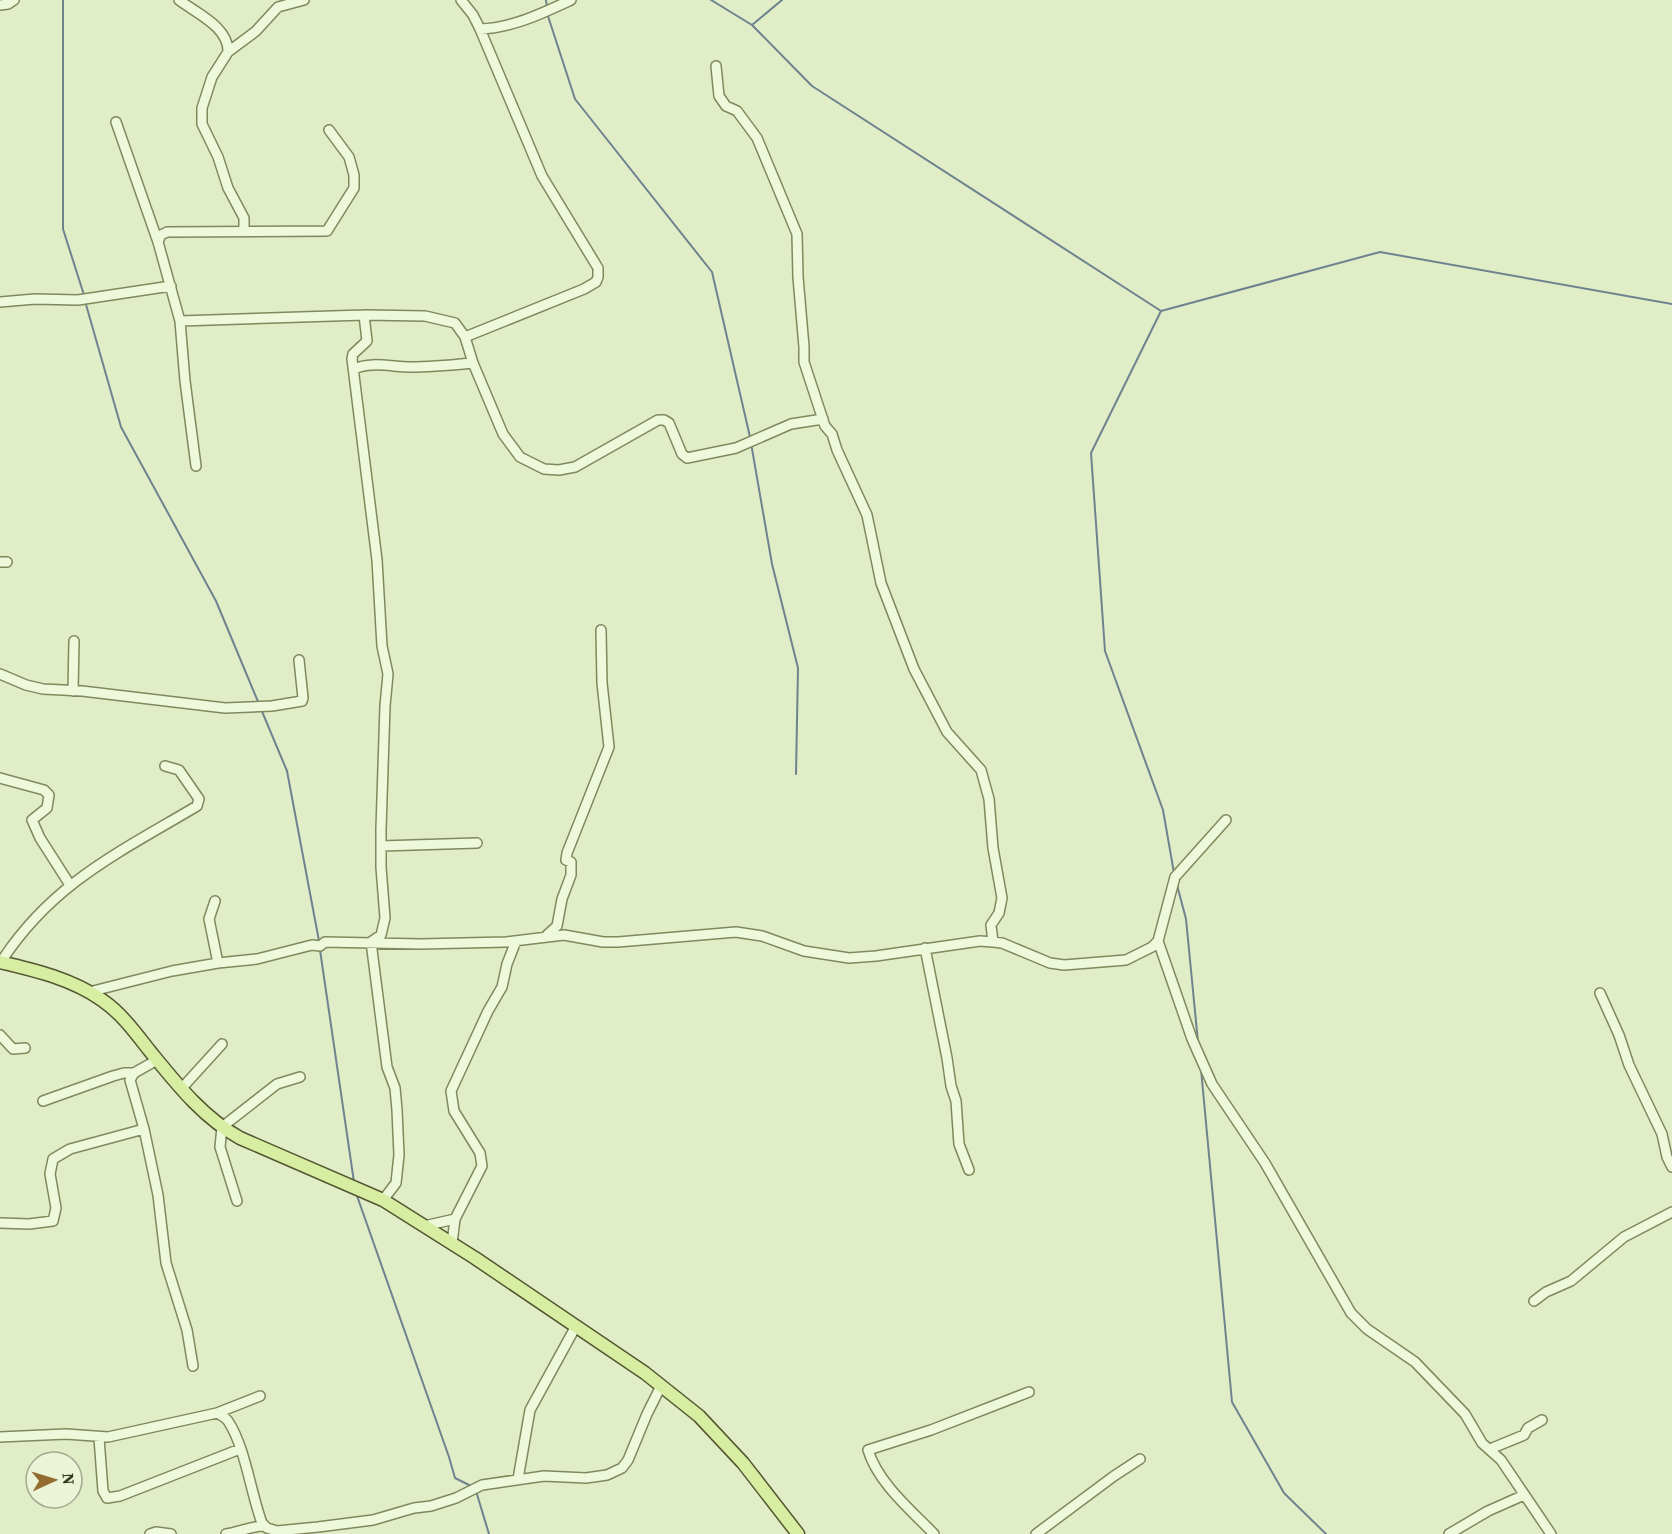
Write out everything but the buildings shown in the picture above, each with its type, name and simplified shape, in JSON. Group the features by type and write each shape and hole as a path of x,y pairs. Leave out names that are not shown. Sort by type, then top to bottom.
{"main road":[{"path":"1,962 51,975 103,1000 124,1019 157,1060 210,1118 222,1127 240,1138 383,1200 452,1243 661,1386 699,1416 743,1463 798,1534"}],"street":[{"path":"0,5 14,0"},
{"path":"179,0 219,30 228,44 228,52"},
{"path":"244,230 244,218 228,188 218,157 202,124 201,116 212,77 228,52 256,31 278,7 304,0"},
{"path":"461,0 480,28 542,176 598,268 596,282 584,289 465,337"},
{"path":"480,28 509,25 547,12 571,0"},
{"path":"716,66 719,96 726,106 738,111 757,138 797,234 804,362 825,426 832,434 867,515 881,584 914,669 947,732 981,770 989,799 993,848 1002,898 999,914 991,925 993,942"},
{"path":"116,122 158,242 180,321 196,466"},
{"path":"158,242 161,235 167,232 327,231 354,188 349,157 329,130"},
{"path":"0,302 35,299 78,300 171,286"},
{"path":"364,315 367,340 354,354 354,369 377,560 382,646 388,674 381,846 385,918 381,935 371,942"},
{"path":"180,321 364,315 425,316 455,323 465,337 473,363 503,434 520,457 544,470 559,470 575,466 658,420 669,423 681,454 687,458 736,448 791,424 823,419"},
{"path":"354,369 473,363"},
{"path":"547,936 557,926 562,899 571,875 571,862 566,860 567,853 609,747 602,683 602,630"},
{"path":"73,691 74,641"},
{"path":"0,674 34,687 225,708 272,706 302,701 299,660"},
{"path":"1,962 30,922 70,885 89,870 197,806 199,799 179,770 165,766"},
{"path":"0,778 44,790 49,795 47,808 33,820 40,838 70,885"},
{"path":"89,992 134,980 218,963 257,959 312,945 320,946 325,942 421,944 516,941 564,935 603,942 618,942 736,932 762,936 804,951 849,958 980,941 993,942 1050,963 1064,965 1126,960 1152,947 1158,941 1175,877 1226,820"},
{"path":"381,846 477,843"},
{"path":"215,901 208,919 218,963"},
{"path":"452,1243 455,1220 482,1166 480,1153 454,1111 451,1091 488,1011 502,987 507,964 516,941"},
{"path":"1158,941 1192,1039 1212,1084 1265,1163 1351,1313 1367,1329 1415,1362 1465,1414 1482,1443 1506,1468 1551,1534"},
{"path":"371,942 387,1067 395,1088 397,1110 399,1155 396,1183 383,1200"},
{"path":"925,948 951,1086 956,1101 959,1144 969,1170"},
{"path":"1600,993 1619,1035 1629,1065 1662,1134 1666,1157 1672,1167"},
{"path":"0,1035 14,1049 26,1048"},
{"path":"182,1088 222,1044"},
{"path":"43,1101 113,1076 134,1073 157,1060"},
{"path":"134,1073 130,1080 144,1129 158,1195 166,1263 187,1330 193,1366"},
{"path":"237,1201 220,1147 222,1127 276,1084 300,1077"},
{"path":"0,1223 29,1224 53,1221 56,1208 50,1174 53,1159 70,1149 144,1129"},
{"path":"1534,1301 1546,1292 1571,1281 1624,1237 1672,1212"},
{"path":"424,1226 455,1220"},
{"path":"518,1479 530,1410 576,1326"},
{"path":"226,1534 244,1531 252,1526 264,1526 277,1531 373,1520 414,1508 437,1505 482,1485 556,1475 594,1477 616,1472 628,1460 661,1386"},
{"path":"934,1534 895,1492 871,1460 868,1450 931,1430 1029,1392"},
{"path":"0,1437 66,1434 99,1438 217,1413 260,1396"},
{"path":"217,1413 229,1422 240,1449 264,1526"},
{"path":"1490,1449 1524,1435 1528,1428 1542,1420"},
{"path":"99,1438 103,1491 107,1498 120,1496 240,1449"},
{"path":"1036,1534 1140,1460"},
{"path":"1449,1534 1488,1511 1524,1495"},
{"path":"150,1534 156,1532 171,1534"}],"waterway":[{"path":"63,0 63,229 84,295"},
{"path":"546,0 547,8"},
{"path":"711,0 752,25 812,86 1161,311 1380,252 1672,304"},
{"path":"752,25 782,0"},
{"path":"547,13 575,99 712,272 750,437"},
{"path":"85,301 121,427 216,601 259,704"},
{"path":"1161,311 1091,453 1105,651 1163,810 1174,873"},
{"path":"751,443 772,564 798,668 796,774"},
{"path":"261,709 287,771 319,941"},
{"path":"1177,885 1186,919 1198,1042"},
{"path":"320,950 354,1182"},
{"path":"1201,1069 1232,1402 1284,1493 1326,1534"},
{"path":"356,1193 455,1478 473,1487"},
{"path":"476,1491 489,1534"}]}
